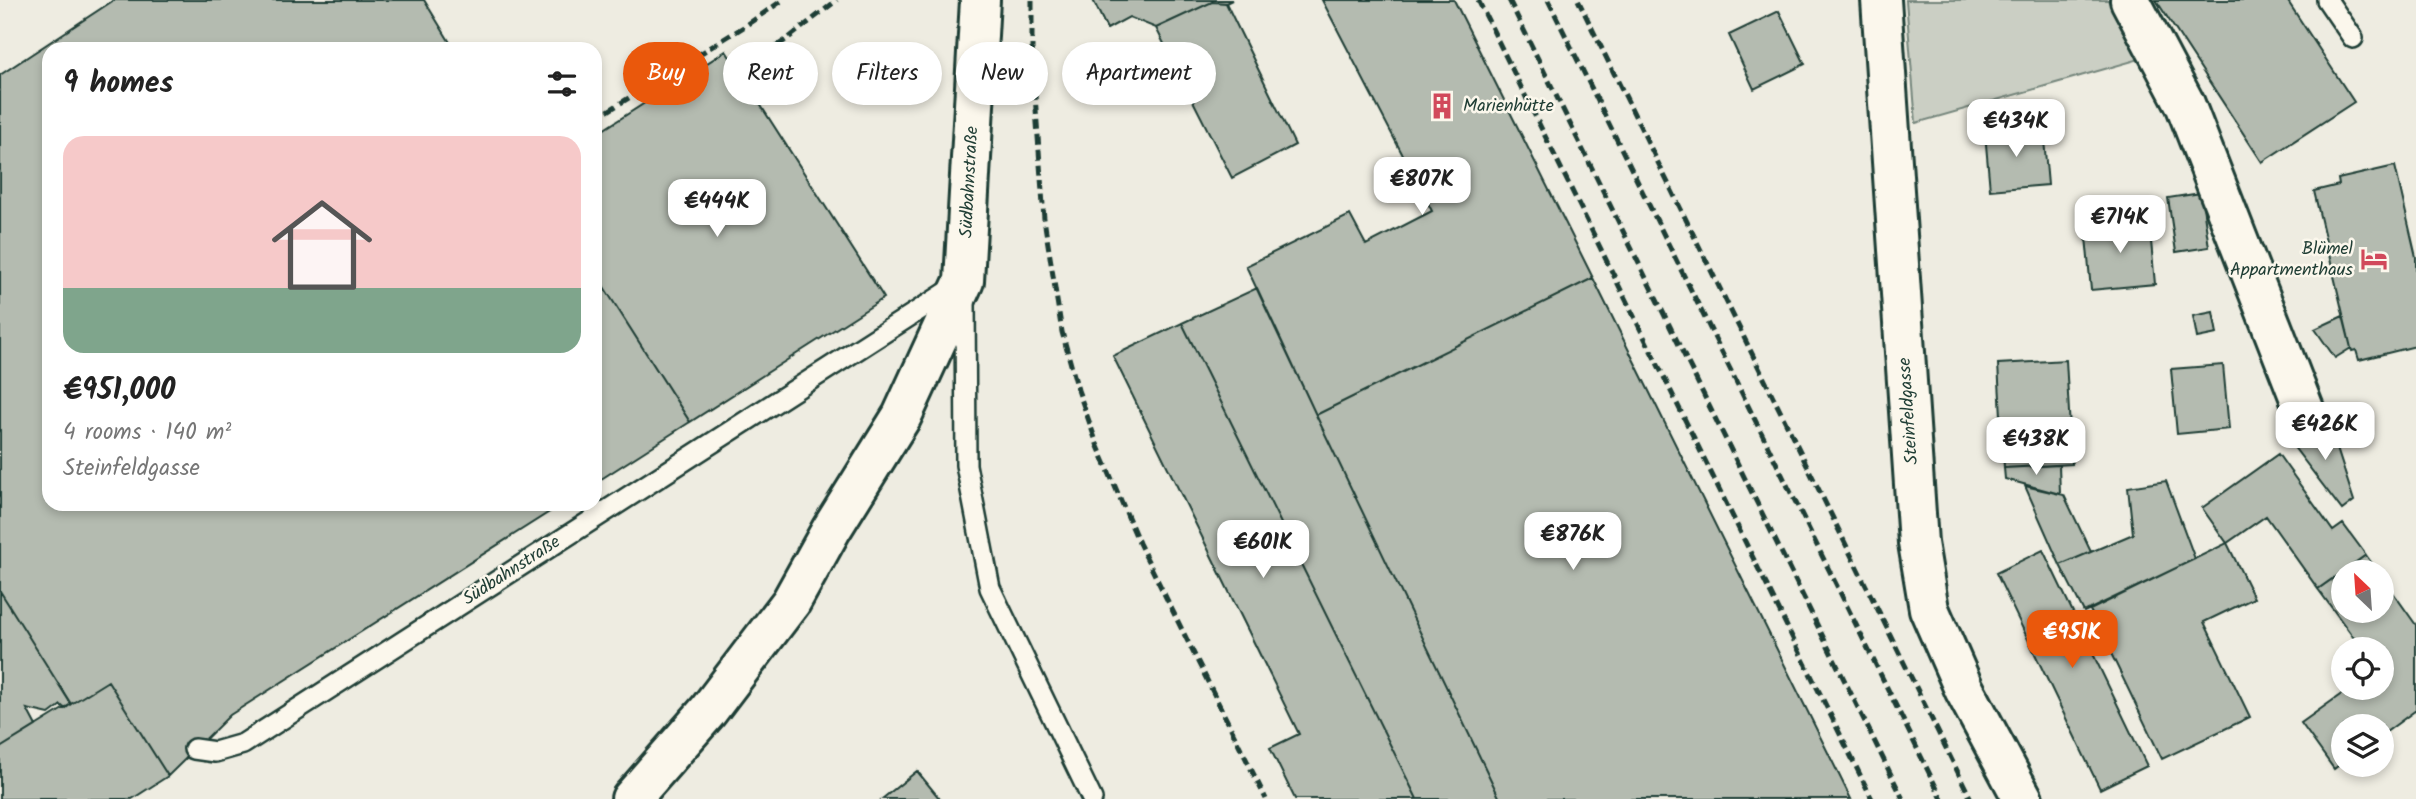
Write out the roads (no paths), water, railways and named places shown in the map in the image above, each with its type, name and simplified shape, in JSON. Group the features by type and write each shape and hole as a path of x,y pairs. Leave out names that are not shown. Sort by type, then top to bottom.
{"street":[{"name":"Südbahnstraße","path":"631,799 708,711 791,602 831,530 902,416 964,281 980,0"},
{"name":"Steinfeldgasse","path":"1881,0 1918,543 1929,609 1964,689 2023,799"},
{"path":"2130,0 2185,104 2306,414"}],"lane":[{"path":"2327,0 2353,38"},
{"name":"Südbahnstraße","path":"194,749 215,752 243,744 964,281"},
{"name":"Südbahnstraße","path":"964,281 967,465 990,588 1092,799"}],"railway":[{"path":"602,115 783,0"},
{"path":"783,42 837,0"},
{"path":"1032,0 1032,54 1044,219 1062,332 1078,390 1097,444 1139,543 1266,799"},
{"path":"1478,0 1872,799"},
{"path":"1509,0 1903,799"},
{"path":"1548,0 1942,799"},
{"path":"1578,0 1971,799"}],"place":[{"name":"Marienhütte","path":"1442,106"},
{"name":"Blümel Appartmenthaus","path":"2374,259"}]}
